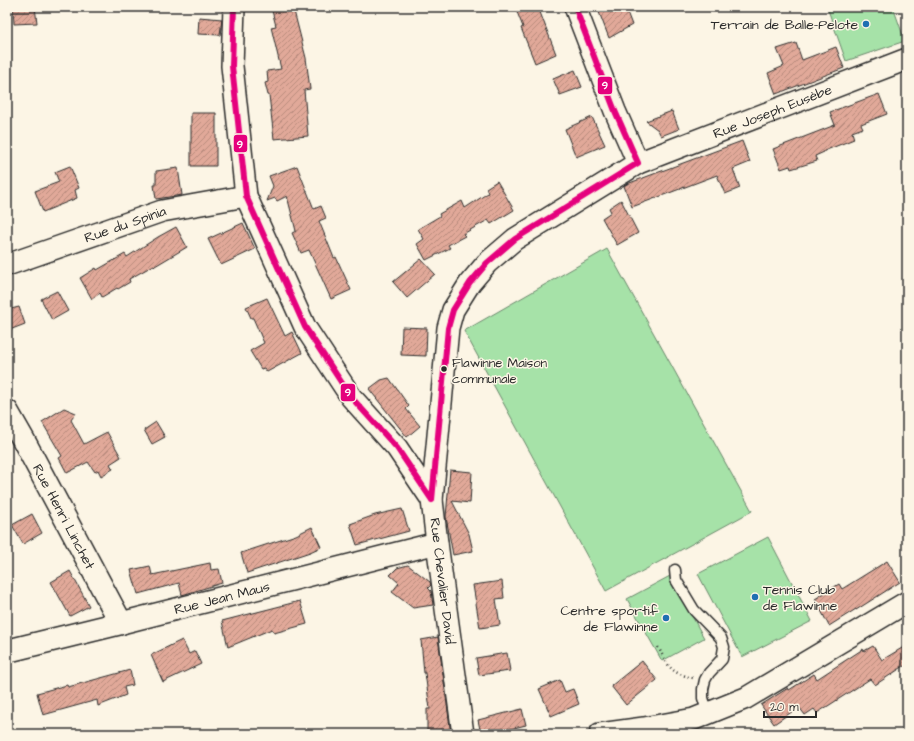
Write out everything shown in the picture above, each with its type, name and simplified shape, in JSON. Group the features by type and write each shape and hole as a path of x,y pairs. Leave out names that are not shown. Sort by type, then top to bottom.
{"street":[{"path":"234,7 232,66 246,196 305,327 352,397 397,448 432,500"},
{"path":"575,7 615,112 638,163"},
{"name":"Rue Joseph Eusèbe","path":"638,163 907,59"},
{"name":"Rue Chevalier David","path":"464,734 432,500 448,328 453,310 470,283 486,263 515,239 638,163"},
{"name":"Rue du Spinia","path":"7,265 162,211 246,196"},
{"name":"Rue Henri Linchet","path":"7,411 121,623"},
{"name":"Rue Jean Maus","path":"7,651 437,543"},
{"path":"600,734 694,719 746,698 907,602"}],"lane":[{"path":"675,570 676,580 694,610 721,638 724,647 722,659 709,673 705,680 703,698 708,714"}],"path":[{"path":"658,647 670,668 677,673 705,680"}],"green space":[{"name":"Terrain de Balle-Pelote","path":"827,7 893,7 905,41 846,61"},
{"path":"607,249 752,511 606,591 464,331"},
{"name":"Tennis Club de Flawinne","path":"768,537 812,621 742,657 698,574"},
{"name":"Centre sportif de Flawinne","path":"670,576 704,638 662,661 627,599"}],"building":[{"path":"35,7 37,23 14,24 13,9"},
{"path":"271,7 293,7 306,58 310,89 304,90 308,136 274,139 269,95 265,83 268,82 267,71 281,69 271,27 276,26"},
{"path":"515,7 538,7 556,54 535,63 521,28 523,27"},
{"path":"597,7 625,7 632,25 609,38"},
{"path":"199,17 222,19 220,35 198,34"},
{"path":"796,43 802,60 836,47 844,68 776,94 768,73 784,66 777,49"},
{"path":"575,70 582,87 560,95 553,79"},
{"path":"879,94 887,114 861,124 863,128 852,132 854,139 815,156 817,161 791,169 790,166 781,169 773,149 835,125 830,112"},
{"path":"672,111 679,129 661,136 658,130 646,121"},
{"path":"191,113 216,113 216,166 191,166"},
{"path":"592,117 605,145 576,157 565,129"},
{"path":"742,141 750,162 733,169 740,188 725,194 717,175 632,207 624,186 627,184"},
{"path":"70,166 79,188 75,190 77,198 43,212 35,191 59,182 55,172"},
{"path":"297,166 314,209 321,206 326,218 319,221 334,258 336,257 351,290 331,299 309,250 301,253 292,233 296,231 287,196 277,201 275,198 267,201 273,186 269,176"},
{"path":"178,168 182,195 156,199 154,185 156,185 156,171"},
{"path":"497,181 514,210 491,224 488,220 463,234 465,236 448,245 450,248 426,260 417,244 424,239 418,229 440,216 439,214 462,201 465,208 488,193 486,188"},
{"path":"621,200 638,233 617,245 602,218 611,212 609,208"},
{"path":"243,223 255,249 221,265 208,239"},
{"path":"176,227 187,247 129,279 130,282 118,289 117,288 102,297 100,293 92,299 80,278 96,268 97,270 125,254 127,257"},
{"path":"421,259 435,274 407,298 393,282"},
{"path":"57,291 68,311 52,320 41,299"},
{"path":"267,298 285,336 292,332 302,353 267,372 264,368 261,369 250,351 264,343 253,318 251,318 246,307"},
{"path":"19,307 25,324 7,331 7,310"},
{"path":"402,327 427,328 426,356 401,355"},
{"path":"389,378 409,406 406,409 420,426 407,437 369,389 381,380"},
{"path":"64,408 76,413 71,420 84,444 107,432 121,457 110,464 113,469 101,476 98,470 95,472 88,462 67,473 59,458 62,456 42,422"},
{"path":"156,422 165,437 152,444 144,430"},
{"path":"450,470 472,472 470,503 452,501 469,534 473,551 453,555 446,517"},
{"path":"402,509 409,531 357,545 350,524 375,515"},
{"path":"32,514 42,533 23,544 12,525"},
{"path":"312,527 321,547 247,573 241,553 296,535"},
{"path":"887,561 900,582 829,626 815,599 839,584 842,589"},
{"path":"210,563 211,570 219,569 222,583 182,595 179,583 138,594 131,570 150,566 152,575"},
{"path":"408,565 430,582 431,585 428,588 431,591 433,605 413,608 392,592 399,583 390,575 397,568"},
{"path":"70,571 89,606 70,616 51,582"},
{"path":"502,581 504,598 496,599 500,625 480,628 473,585"},
{"path":"300,601 307,624 274,633 272,629 228,647 222,621"},
{"path":"438,637 451,734 427,734 427,709 430,709 424,673 421,640"},
{"path":"182,640 189,654 195,651 201,664 163,682 151,655"},
{"path":"907,645 907,664 875,685 870,679 817,713 814,709 805,715 799,707 774,724 761,705 814,674 817,679 863,649 864,651 873,646 882,660"},
{"path":"507,653 510,671 479,675 476,658"},
{"path":"642,661 657,680 626,705 611,686"},
{"path":"130,670 133,685 124,687 126,695 98,706 97,700 43,715 37,693 67,685 68,687"},
{"path":"560,680 565,692 573,689 579,704 551,716 539,689"},
{"path":"522,709 526,725 490,734 481,734 478,720"}],"transit line":[{"name":"9","path":"234,7 232,66 246,196 305,327 351,397 397,448 432,500"},
{"name":"9","path":"575,7 615,111 638,163"},
{"name":"9","path":"432,500 448,328 453,310 470,283 487,263 515,239 638,163"}],"place":[{"name":"Terrain de Balle-Pelote","path":"866,24"},
{"name":"Flawinne Maison communale","path":"444,369"},
{"name":"Tennis Club de Flawinne","path":"755,597"},
{"name":"Centre sportif de Flawinne","path":"666,618"}]}
